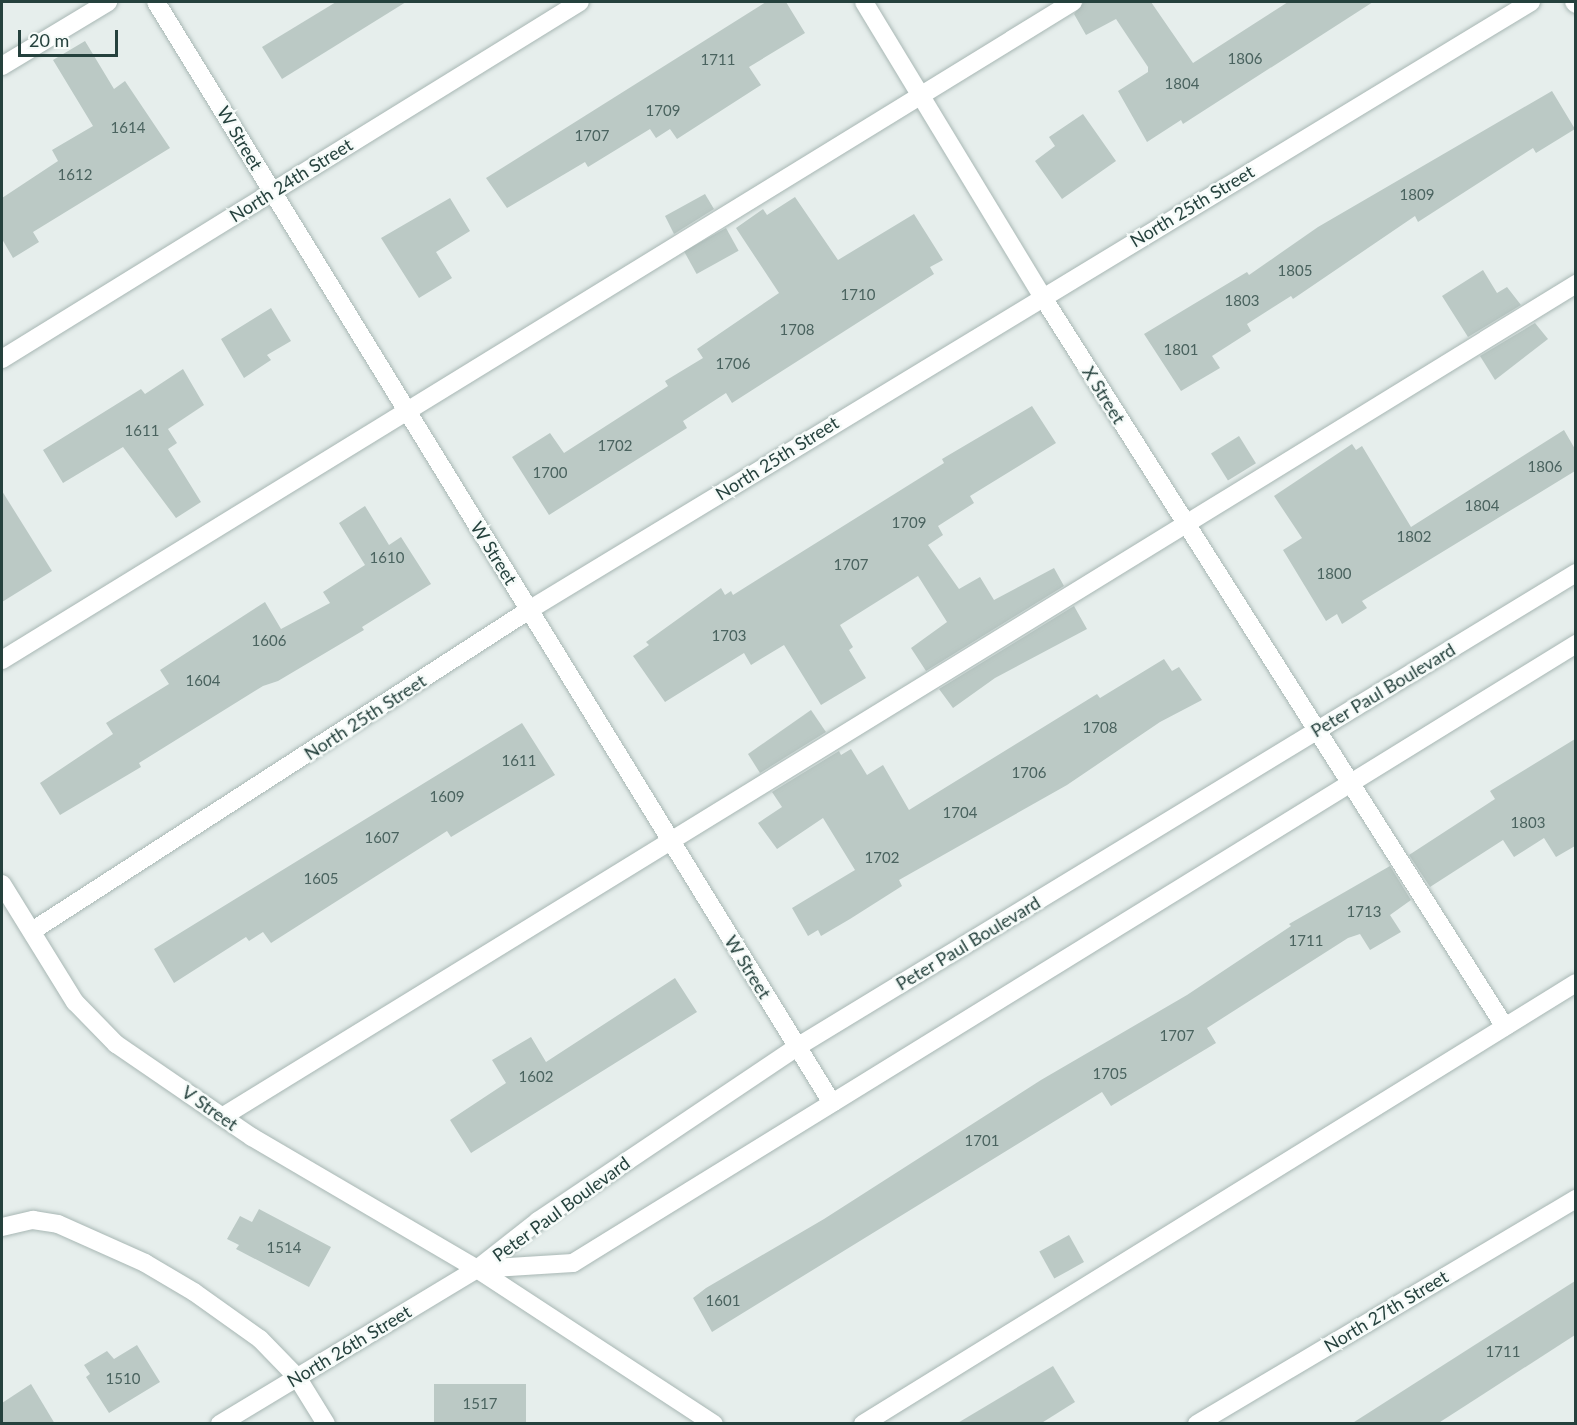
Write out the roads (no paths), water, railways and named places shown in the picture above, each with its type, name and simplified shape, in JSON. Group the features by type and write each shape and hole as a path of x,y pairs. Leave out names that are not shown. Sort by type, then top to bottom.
{"street":[{"path":"2,66 108,2"},
{"name":"W Street","path":"156,2 832,1104"},
{"name":"North 24th Street","path":"2,358 580,2"},
{"name":"X Street","path":"864,2 1042,296 1505,1027"},
{"path":"2,660 1073,2"},
{"name":"North 25th Street","path":"32,931 530,610 1042,296 1531,2"},
{"path":"222,1117 1575,284"},
{"name":"Peter Paul Boulevard","path":"477,1269 538,1221 797,1047 1575,573"},
{"name":"Peter Paul Boulevard","path":"477,1269 573,1263 1352,784 1575,644"},
{"name":"V Street","path":"2,884 75,1002 116,1044 222,1117 477,1269 714,1424"},
{"path":"863,1424 1575,983"},
{"name":"North 27th Street","path":"1197,1424 1575,1199"},
{"path":"2,1227 33,1220 58,1224 145,1263 194,1292 260,1339 297,1377 326,1424"},
{"name":"North 26th Street","path":"220,1424 477,1269"}]}
